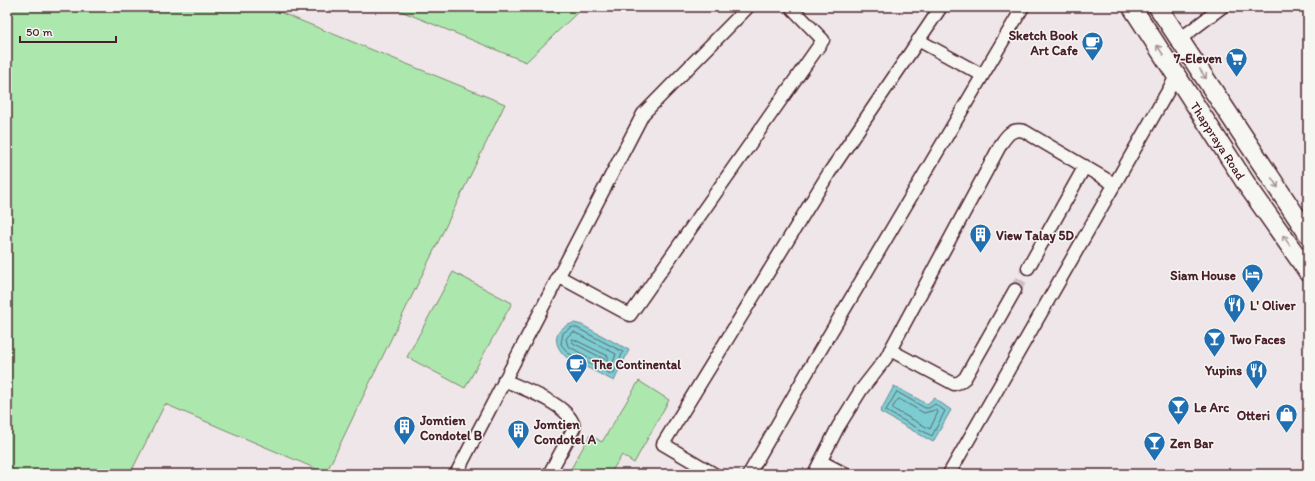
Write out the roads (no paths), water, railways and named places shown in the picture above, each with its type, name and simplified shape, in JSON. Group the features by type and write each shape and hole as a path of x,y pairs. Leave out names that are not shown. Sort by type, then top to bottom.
{"main road":[{"name":"Thappraya Road","path":"1132,7 1247,185 1308,272"},
{"name":"Thappraya Road","path":"1158,7 1308,234"}],"street":[{"path":"456,474 643,114 748,7"},
{"path":"558,276 630,315 823,40 791,7"},
{"path":"714,474 663,444 829,173 941,7"},
{"path":"749,474 1023,7"},
{"path":"1180,39 1222,7"},
{"path":"918,40 982,75"},
{"path":"949,474 1177,75"},
{"path":"814,474 822,462 838,427 861,390 890,350 1000,144 1008,134 1018,129 1024,130 1114,184"},
{"path":"1028,268 1085,166"},
{"path":"890,350 954,384 960,382 965,378 1014,290"},
{"path":"504,380 556,405 570,418 574,424 574,428 549,474"},
{"path":"822,462 845,474"}],"water":[{"path":"574,323 582,325 629,350 614,381 566,357 561,352 557,341 559,332 567,325"},
{"path":"894,386 927,404 934,398 951,410 933,442 880,412"}],"tunnel":[{"path":"1015,290 1028,268"}],"place":[{"name":"Sketch Book Art Cafe","path":"1093,62"},
{"name":"7-Eleven","path":"1237,78"},
{"name":"View Talay 5D","path":"981,254"},
{"name":"Siam House","path":"1252,294"},
{"name":"L' Oliver","path":"1234,324"},
{"name":"Two Faces","path":"1215,358"},
{"name":"The Continental","path":"577,384"},
{"name":"Yupins","path":"1257,390"},
{"name":"Le Arc","path":"1179,426"},
{"name":"Otteri","path":"1286,434"},
{"name":"Jomtien Condotel B","path":"404,446"},
{"name":"Jomtien Condotel A","path":"518,450"},
{"name":"Zen Bar","path":"1155,462"}]}
